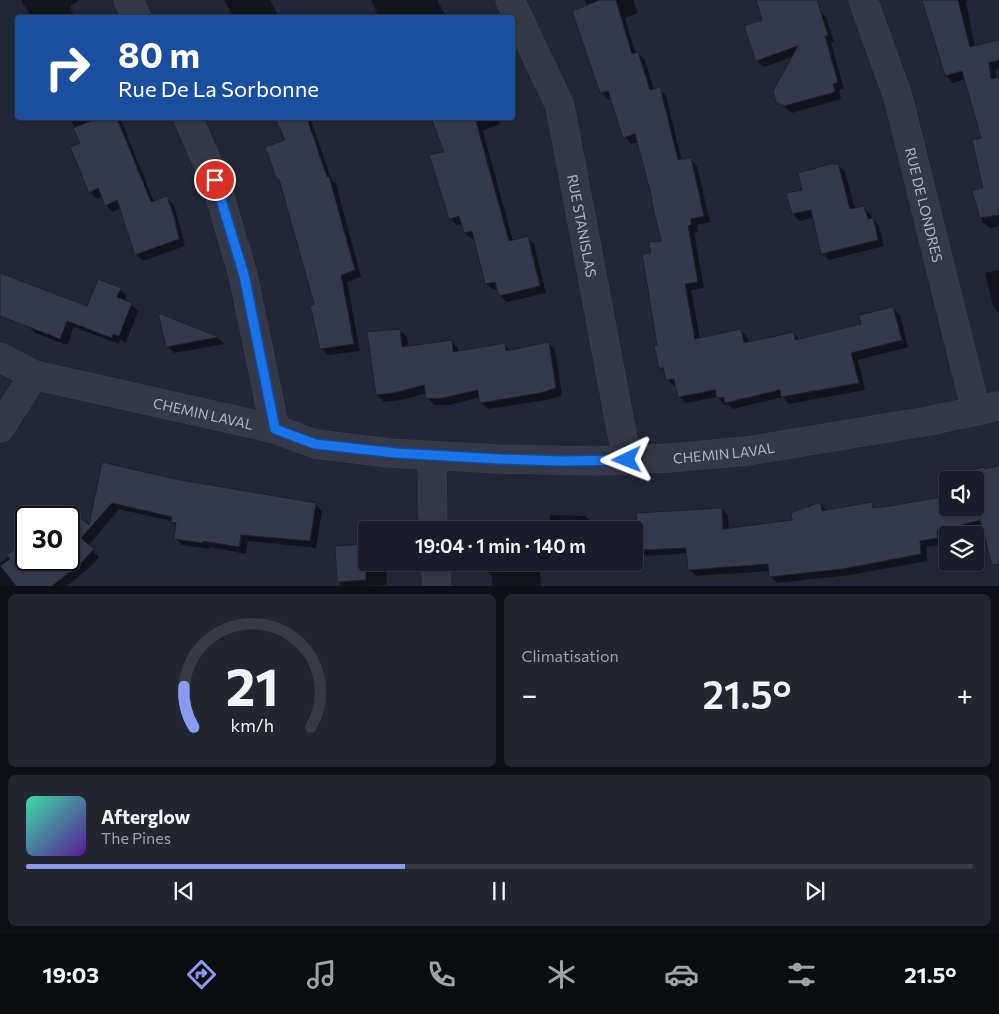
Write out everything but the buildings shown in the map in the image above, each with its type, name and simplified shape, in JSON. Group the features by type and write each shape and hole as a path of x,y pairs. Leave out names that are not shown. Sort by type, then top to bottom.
{"street":[{"path":"128,0 136,15"},
{"name":"RUE STANISLAS","path":"510,0 560,106 627,460"},
{"name":"RUE DE LONDRES","path":"863,0 898,98 987,409"},
{"path":"189,120 215,180 244,275 275,429"},
{"name":"CHEMIN LAVAL","path":"0,357 34,376 275,429 315,444 432,456 561,461 627,460 747,451 788,446 987,409"},
{"path":"0,428 34,376"},
{"path":"432,456 433,521"},
{"path":"435,571 436,586"}],"route":[{"path":"215,180 244,275 275,429 315,444 396,453 561,461 627,460"}]}
